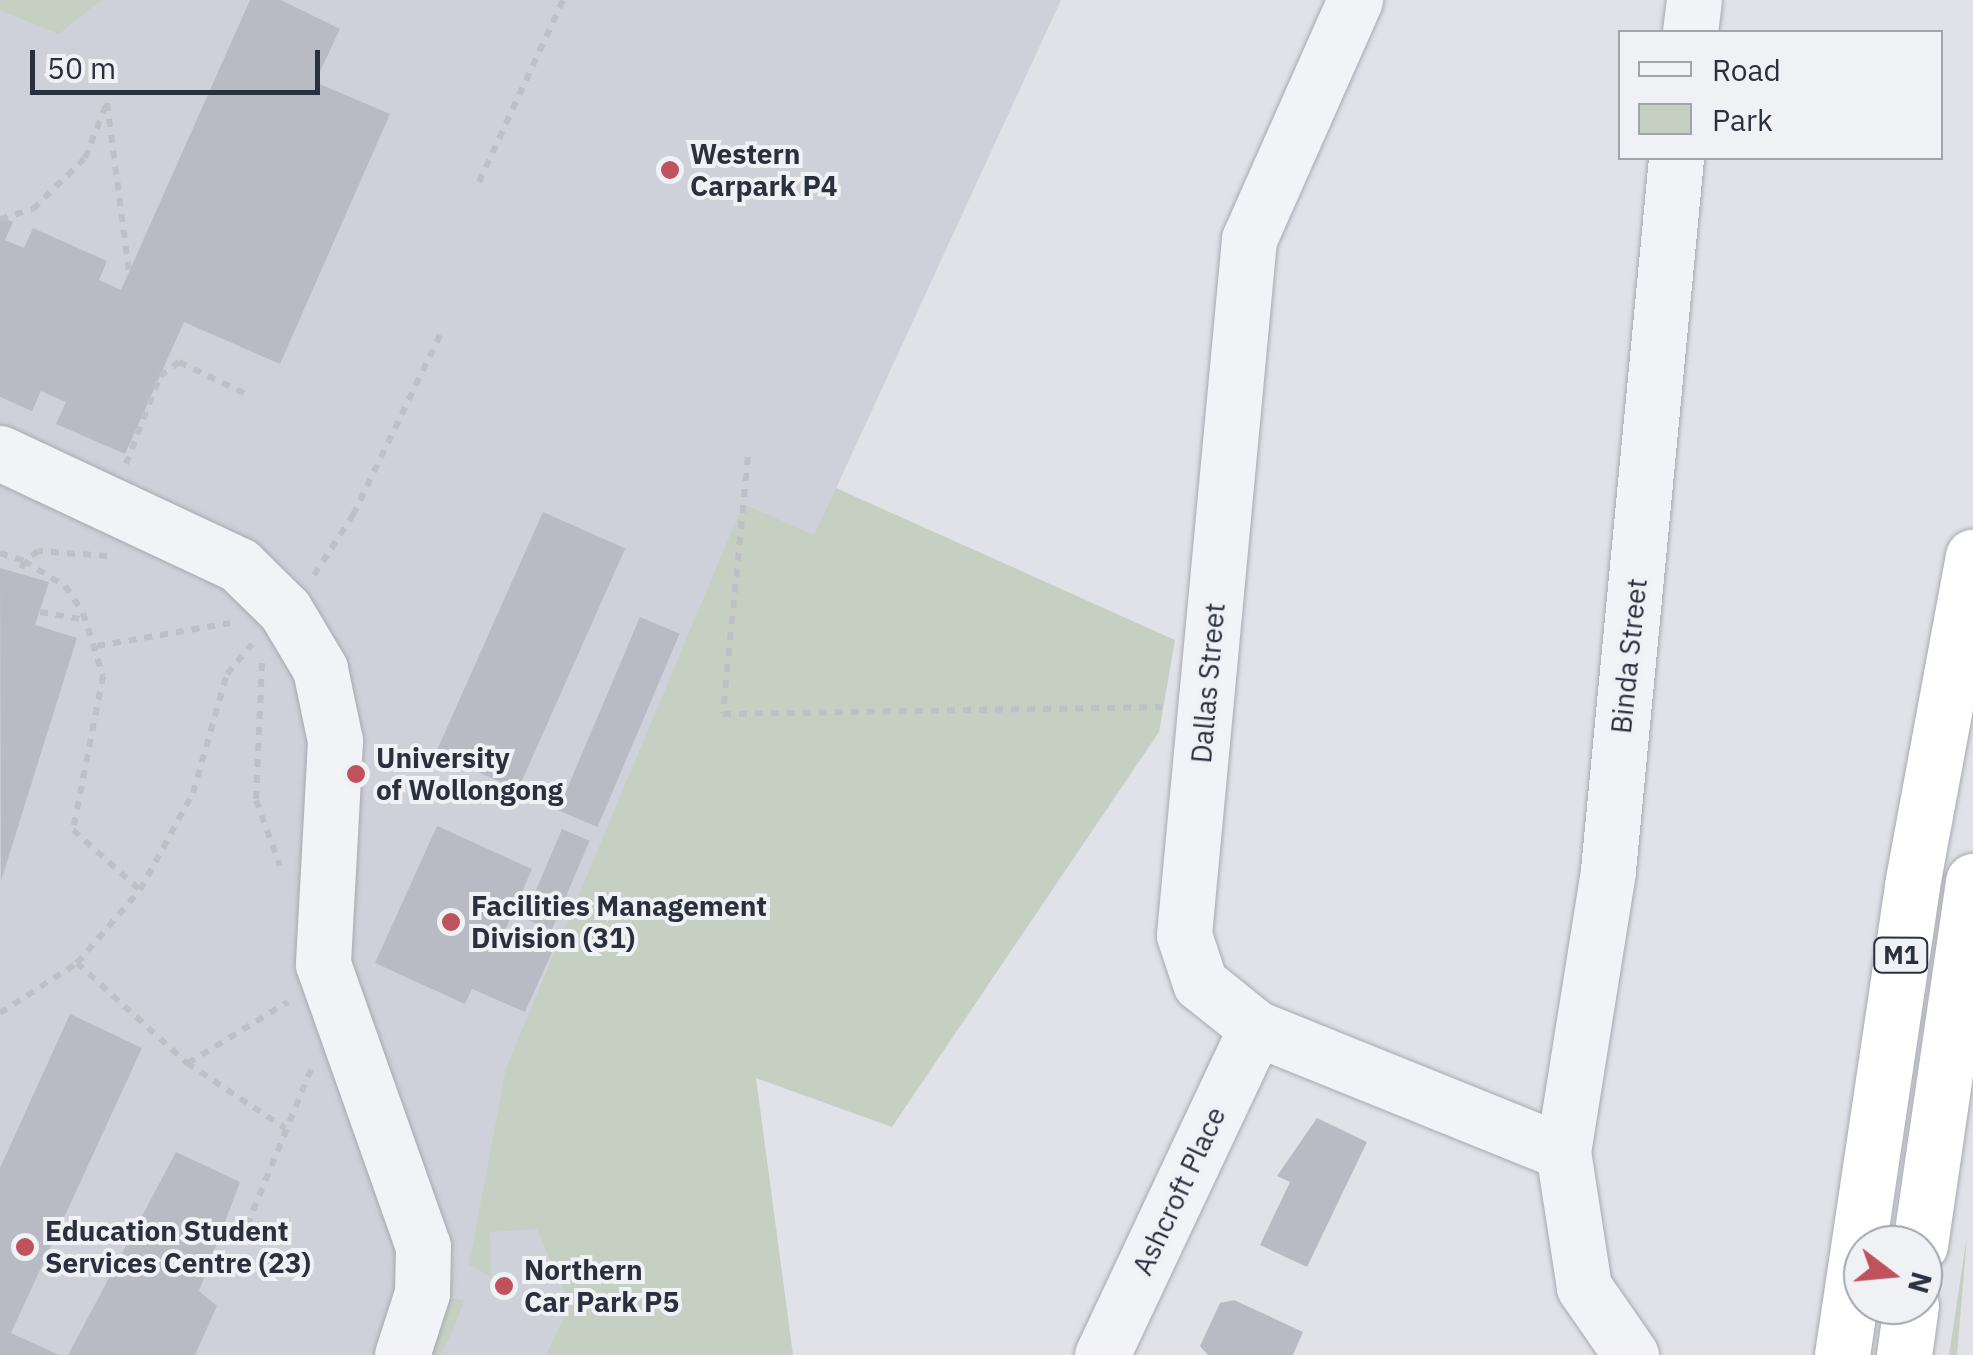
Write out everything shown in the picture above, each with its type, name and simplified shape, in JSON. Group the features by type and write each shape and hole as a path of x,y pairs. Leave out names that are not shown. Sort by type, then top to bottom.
{"highway":[{"name":"M1","path":"1842,1355 1912,885 1973,557"},
{"name":"M1","path":"1923,1225 1973,882"},
{"path":"1904,1355 1909,1325"}],"street":[{"name":"Dallas Street","path":"1355,0 1247,259 1184,935 1200,983 1256,1028 1563,1152"},
{"path":"1690,30 1694,0"},
{"name":"Binda Street","path":"1631,1355 1584,1287 1563,1152 1608,870 1676,160"},
{"path":"0,453 239,565 285,610 320,669 335,741 323,964 422,1246 422,1294 402,1355"},
{"name":"Ashcroft Place","path":"1102,1355 1256,1028"}],"path":[{"path":"479,182 564,0"},
{"path":"0,220 34,209 85,158 107,102 129,273"},
{"path":"304,590 353,516 441,334"},
{"path":"122,474 160,376 179,362 250,396"},
{"path":"748,457 722,714 1164,708"},
{"path":"20,574 24,561 38,551 120,552"},
{"path":"0,553 24,561 65,586 88,620 103,676 72,830 140,890"},
{"path":"40,612 88,620"},
{"path":"97,646 236,622"},
{"path":"0,1013 77,963 140,890 193,793 227,674 252,643"},
{"path":"77,963 187,1063 284,1128"},
{"path":"187,1063 302,993"},
{"path":"222,1231 241,1240 298,1092"}],"shaded area":[{"name":"University of Wollongong","path":"0,0 1061,0 814,536 611,1013 793,1355 0,1355"}],"green space":[{"path":"0,0 101,0 59,34 0,10"},
{"path":"836,488 1175,640 1159,732 892,1127 756,1078 793,1355 546,1355 570,1304 537,1229 490,1232 491,1276 469,1265 506,1068 743,504 814,535"},
{"path":"1967,1236 1957,1355 1949,1355"},
{"path":"446,1297 464,1300 457,1321 441,1355 421,1355"}],"building":[{"path":"250,0 281,0 340,29 315,82 390,114 280,364 184,322 125,454 56,424 66,402 41,391 32,411 0,397 0,217 13,222 5,240 24,248 33,228 107,261 99,280 121,290"},
{"path":"543,512 625,549 518,790 436,753"},
{"path":"0,568 49,582 35,625 77,638 1,881"},
{"name":"Facilities Management Division (31)","path":"640,617 680,634 598,827 558,810"},
{"name":"Facilities Management Division (31)","path":"437,826 532,869 505,931 552,952 525,1012 472,989 465,1004 375,963"},
{"name":"Facilities Management Division (31)","path":"562,829 590,841 552,930 524,918"},
{"name":"Education Student Services Centre (23)","path":"70,1014 142,1048 11,1333 59,1355 0,1355 0,1168"},
{"path":"1317,1118 1367,1142 1307,1267 1260,1245 1290,1182 1277,1176"},
{"path":"176,1152 240,1182 199,1291 217,1306 195,1355 68,1355"},
{"path":"1234,1300 1303,1332 1293,1355 1208,1355 1200,1346 1220,1303"}],"place":[{"name":"Western Carpark P4","path":"670,170"},
{"name":"University of Wollongong","path":"356,774"},
{"name":"Facilities Management Division (31)","path":"451,922"},
{"name":"Education Student Services Centre (23)","path":"25,1247"},
{"name":"Northern Car Park P5","path":"504,1286"}]}
